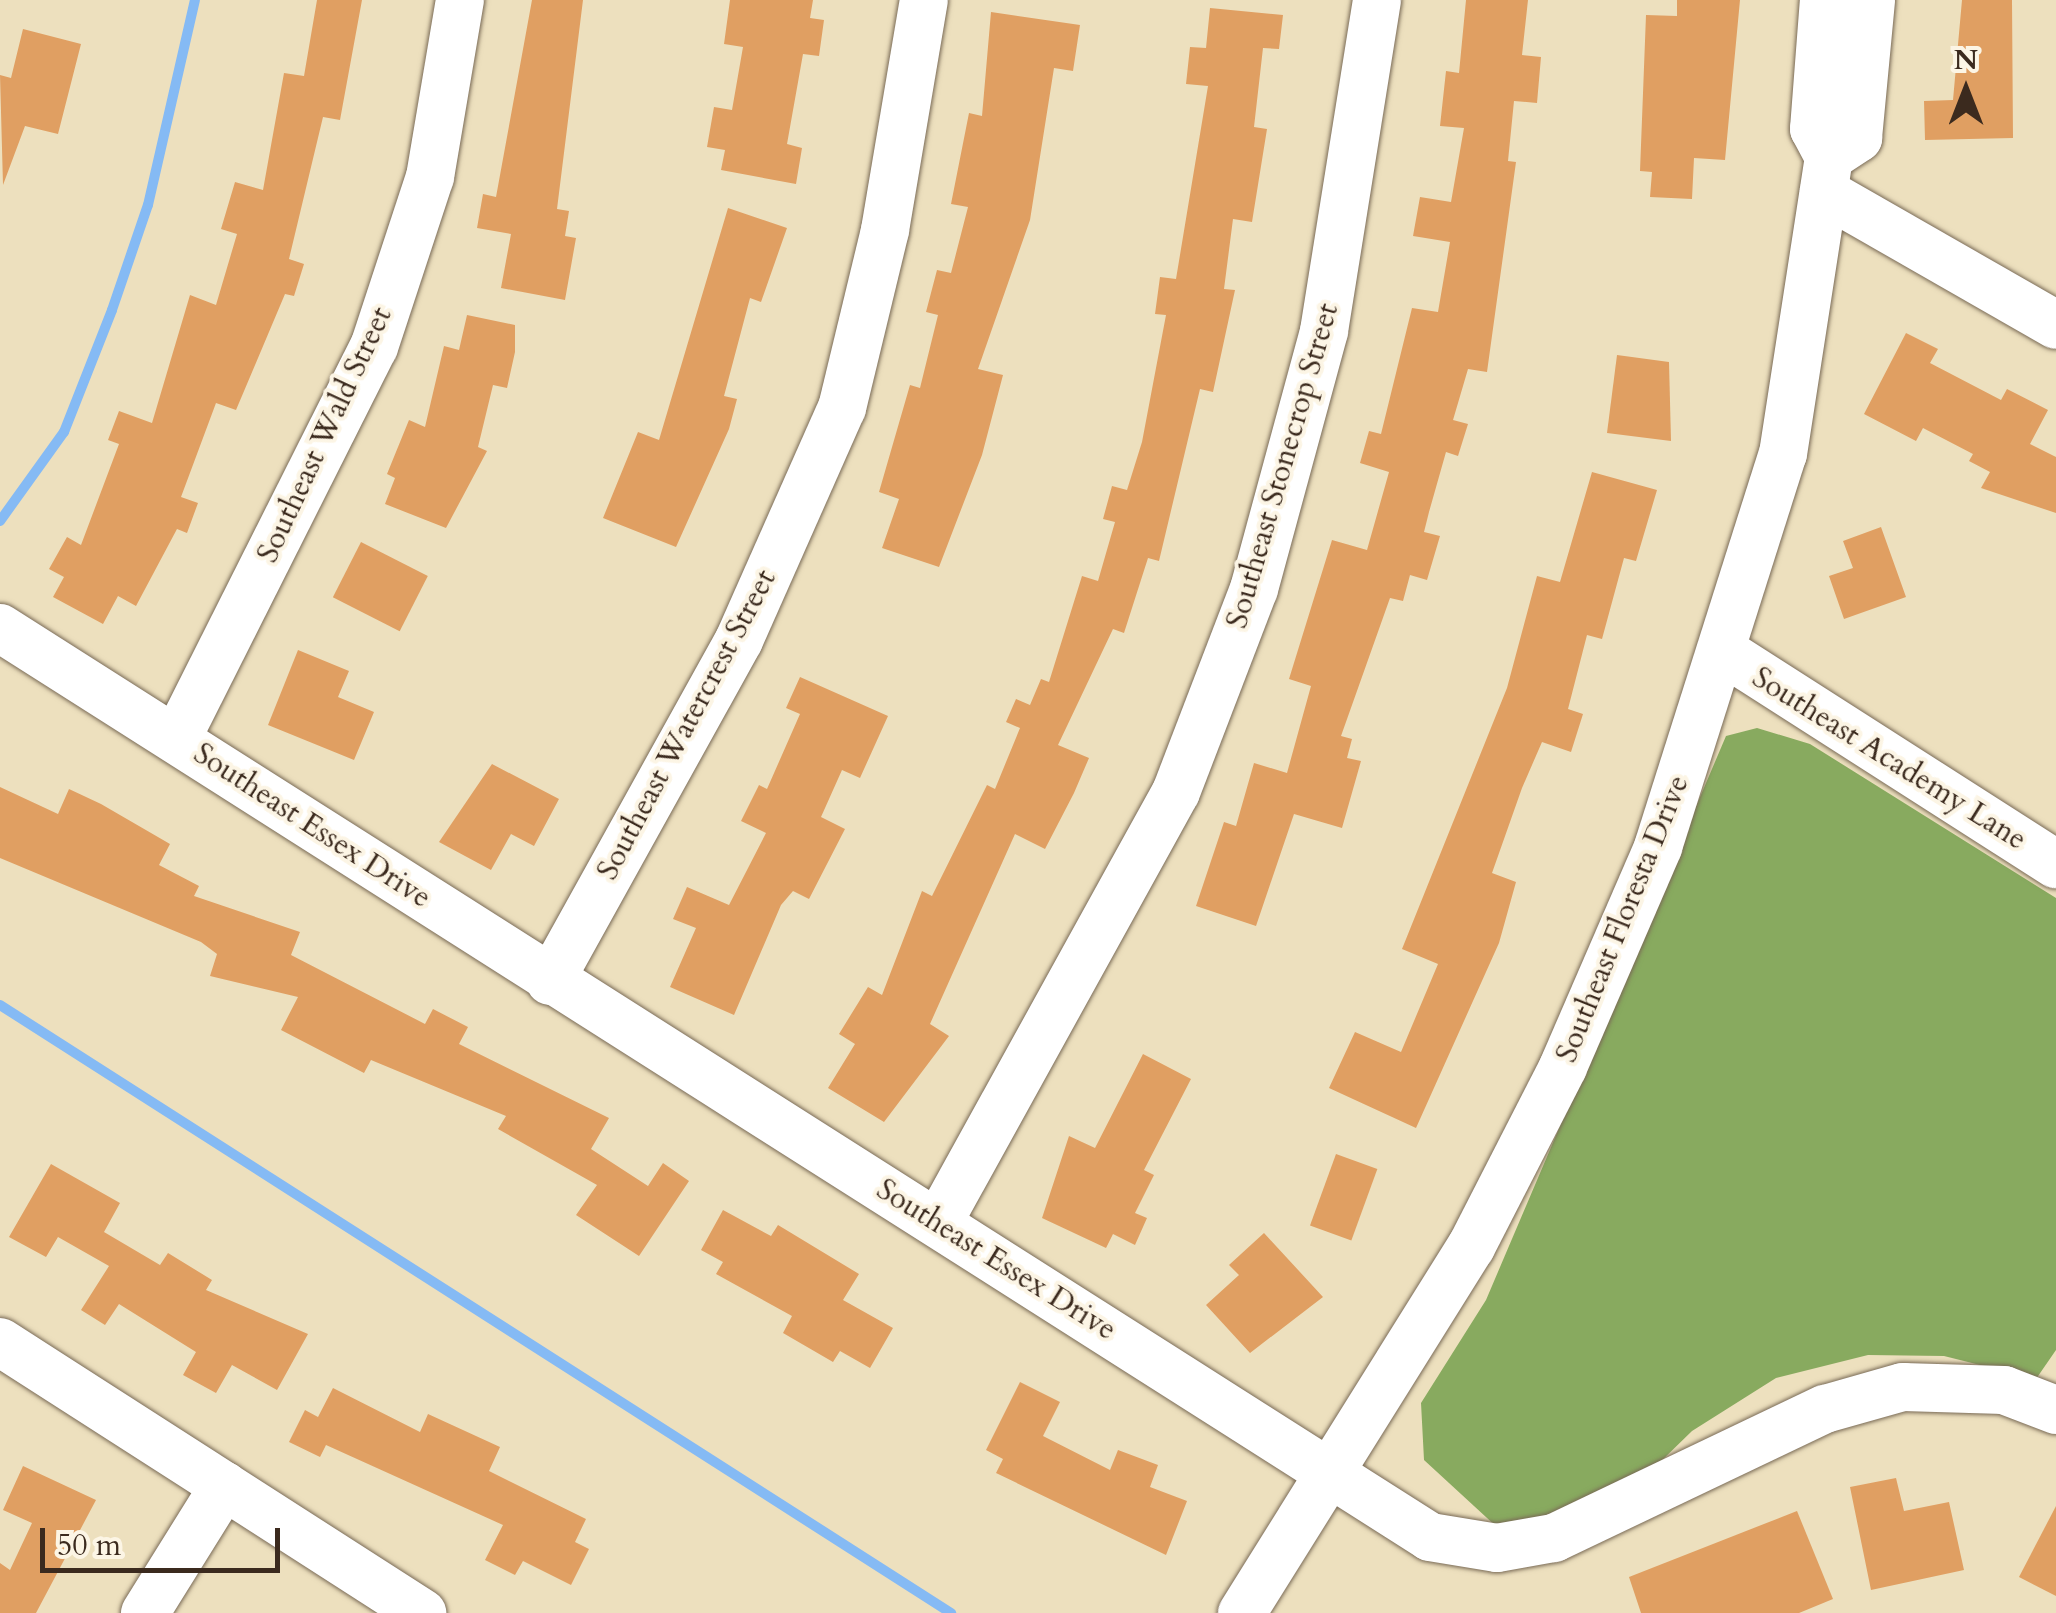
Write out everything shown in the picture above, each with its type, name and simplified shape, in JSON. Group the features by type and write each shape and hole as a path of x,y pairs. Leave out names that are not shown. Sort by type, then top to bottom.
{"street":[{"name":"Southeast Wald Street","path":"177,738 374,347 430,177 460,0"},
{"name":"Southeast Watercrest Street","path":"550,980 740,640 842,408 885,230 924,0"},
{"name":"Southeast Stonecrop Street","path":"938,1223 1176,792 1254,588 1324,331 1377,0"},
{"name":"Southeast Floresta Drive","path":"1242,1613 1334,1475 1471,1247 1564,1068 1658,847 1724,652 1782,454 1826,174 1814,130 1824,0"},
{"path":"1871,0 1858,138 1826,174 2056,325"},
{"name":"Southeast Essex Drive","path":"0,628 1430,1537 1497,1548 1554,1538 1824,1409 1903,1387 2004,1390 2056,1410"},
{"name":"Southeast Academy Lane","path":"1724,652 2056,864"},
{"path":"0,1342 422,1613"},
{"path":"145,1613 224,1486"}],"green space":[{"path":"1757,728 1810,744 2056,898 2056,1350 2036,1379 1944,1356 1868,1355 1776,1378 1692,1431 1653,1469 1549,1520 1499,1529 1424,1460 1421,1403 1486,1300 1726,736"}],"building":[{"path":"317,0 362,0 340,120 323,117 289,259 304,264 294,296 285,294 236,410 216,403 181,497 198,503 187,533 177,529 136,606 118,596 103,624 53,597 64,577 49,569 67,537 81,545 119,444 108,440 119,411 152,423 190,295 216,305 237,234 221,229 235,182 263,190 284,73 304,76"},
{"path":"532,0 583,0 557,209 569,211 565,236 576,238 565,300 501,288 511,234 477,228 483,194 496,197"},
{"path":"730,0 813,0 810,18 824,20 819,56 803,54 787,144 802,148 796,184 721,170 725,150 707,147 714,107 732,110 743,47 724,44"},
{"path":"1466,0 1528,0 1522,55 1541,57 1537,103 1514,101 1508,161 1516,162 1487,372 1468,369 1453,420 1468,424 1458,456 1446,452 1429,512 1424,532 1440,536 1427,580 1410,575 1403,601 1390,598 1341,736 1352,739 1347,758 1361,761 1342,828 1294,814 1256,926 1196,906 1224,822 1236,826 1254,763 1287,773 1311,686 1289,679 1332,540 1367,550 1389,472 1360,463 1369,431 1381,434 1412,308 1438,312 1450,242 1413,236 1420,197 1451,202 1464,128 1440,126 1446,71 1459,73"},
{"path":"1677,0 1740,0 1725,160 1694,158 1692,199 1650,197 1652,172 1640,171 1646,15 1677,16"},
{"path":"1962,0 2012,0 2013,138 1925,140 1924,101 1953,100"},
{"path":"1210,8 1283,15 1279,49 1263,48 1254,127 1267,129 1252,222 1233,219 1224,289 1235,290 1213,392 1200,389 1159,561 1148,558 1124,633 1113,629 1058,745 1089,758 1074,793 1045,849 1015,834 930,1024 949,1036 884,1122 828,1088 855,1044 839,1034 868,987 882,995 922,891 932,896 987,785 995,789 1020,728 1006,722 1016,699 1030,705 1041,679 1049,682 1082,576 1098,581 1115,522 1103,519 1112,486 1127,490 1142,442 1166,315 1155,314 1160,277 1176,279 1208,86 1186,84 1190,47 1206,48"},
{"path":"991,12 1080,25 1073,71 1054,68 1030,220 978,369 1003,375 982,455 939,567 882,548 899,499 879,492 910,385 920,388 938,315 926,312 937,270 951,273 968,207 951,204 969,113 982,116"},
{"path":"23,29 81,44 58,134 25,126 3,185 0,75 11,78"},
{"path":"728,208 787,228 761,302 750,298 724,396 737,399 729,429 676,547 603,518 638,432 659,440"},
{"path":"467,315 515,325 515,352 507,388 493,385 478,447 487,451 446,528 385,504 395,478 387,474 409,420 425,427 444,346 459,350"},
{"path":"1906,333 1938,349 1930,363 2001,400 2007,389 2048,410 2030,444 2056,457 2056,513 1981,488 1990,472 1969,461 1973,454 1923,428 1916,441 1864,414"},
{"path":"1617,355 1669,362 1671,441 1607,433"},
{"path":"1592,472 1657,490 1636,561 1624,558 1602,639 1587,635 1568,709 1583,714 1571,752 1542,742 1522,788 1492,873 1516,882 1499,943 1416,1128 1329,1088 1355,1032 1401,1052 1438,964 1402,949 1507,688 1537,576 1560,582"},
{"path":"1881,527 1906,597 1844,619 1829,576 1853,568 1843,541"},
{"path":"361,542 428,576 400,631 333,597"},
{"path":"298,650 349,671 338,697 374,712 354,760 268,725"},
{"path":"800,677 888,716 860,778 842,770 821,817 845,829 809,899 793,891 781,905 734,1015 670,987 696,928 673,919 687,887 729,905 766,833 741,821 759,785 767,789 800,714 786,708"},
{"path":"492,764 559,799 534,846 511,834 491,870 439,842"},
{"path":"0,787 58,814 69,789 101,804 170,844 159,865 199,886 194,896 300,932 291,955 425,1024 433,1009 468,1027 459,1044 609,1118 591,1149 648,1186 663,1163 689,1181 639,1256 576,1215 597,1185 498,1129 506,1116 371,1060 364,1073 281,1030 298,997 210,976 217,954 201,942 0,858"},
{"path":"1143,1054 1191,1079 1144,1170 1154,1175 1135,1213 1147,1218 1135,1245 1113,1234 1106,1248 1042,1218 1069,1136 1095,1148"},
{"path":"1336,1154 1377,1169 1351,1240 1310,1225"},
{"path":"51,1164 120,1203 104,1232 160,1265 168,1253 212,1280 206,1290 308,1334 277,1390 232,1365 216,1393 183,1375 196,1352 119,1304 105,1325 81,1310 109,1266 58,1237 46,1257 9,1237"},
{"path":"723,1210 771,1236 778,1225 859,1274 843,1300 893,1328 870,1368 840,1351 833,1362 783,1333 792,1316 716,1274 723,1262 701,1250"},
{"path":"1264,1233 1323,1297 1250,1353 1206,1305 1239,1275 1229,1265"},
{"path":"1020,1382 1060,1402 1043,1436 1110,1470 1118,1450 1158,1465 1150,1487 1187,1501 1166,1555 996,1473 1003,1459 986,1450"},
{"path":"333,1388 420,1432 428,1414 500,1447 489,1471 586,1519 575,1542 589,1549 571,1585 523,1561 515,1575 485,1560 503,1525 326,1445 320,1457 289,1442 305,1410 318,1417"},
{"path":"23,1466 96,1500 36,1613 0,1613 0,1563 10,1570 32,1523 3,1510"},
{"path":"1896,1478 1904,1511 1949,1502 1964,1570 1871,1590 1850,1487"},
{"path":"2056,1506 2056,1596 2019,1577"},
{"path":"1797,1511 1833,1599 1799,1613 1641,1613 1629,1577"}],"waterway":[{"path":"0,521 64,432 112,310 148,205 195,0"},
{"path":"0,1005 951,1613"}]}
